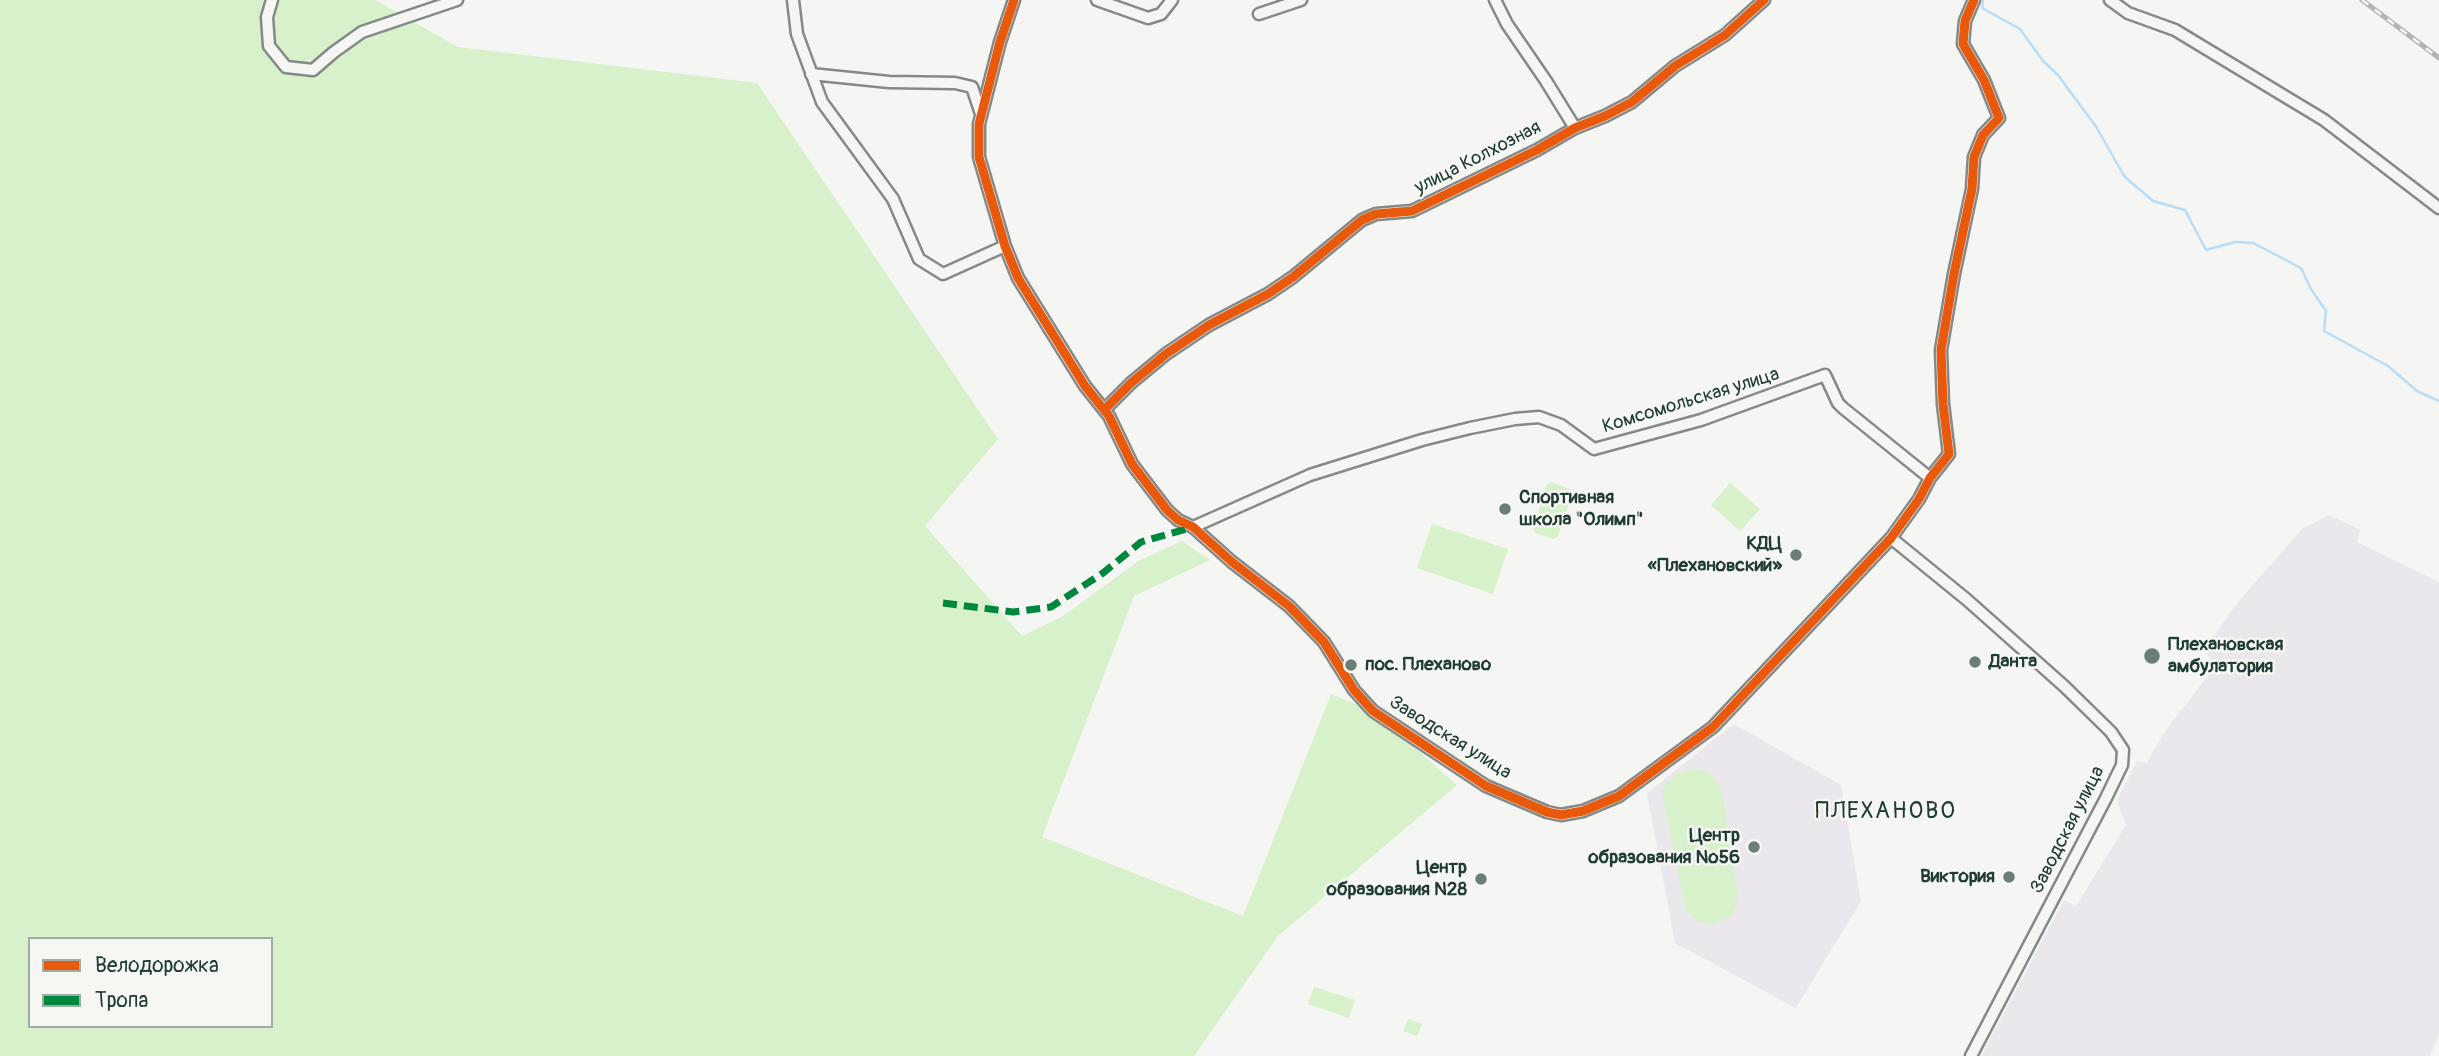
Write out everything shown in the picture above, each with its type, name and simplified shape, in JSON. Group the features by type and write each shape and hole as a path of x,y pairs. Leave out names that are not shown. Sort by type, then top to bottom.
{"street":[{"path":"272,0 267,18 269,46 286,67 313,70 362,32 457,0"},
{"path":"793,0 797,34 821,102 893,199 919,258 943,274 1004,246"},
{"path":"980,119 1014,0"},
{"path":"1097,0 1149,18 1164,12 1172,0"},
{"path":"1259,14 1301,0"},
{"path":"1495,0 1507,24 1575,128"},
{"name":"улица Колхозная","path":"1105,409 1166,354 1209,325 1258,300 1284,283 1310,265 1362,220 1376,214 1412,211 1632,102 1675,66 1725,35 1764,0"},
{"name":"Заводская улица","path":"980,119 979,158 1004,246 1026,292 1085,386 1105,409 1126,455 1167,510 1178,520 1193,527 1289,606 1324,642 1354,690 1378,714 1486,786 1560,815 1583,811 1619,796 1713,727 1891,538 1949,454 1943,404 1941,350 1972,189 1974,157 1983,135 1999,118 1984,80 1963,44 1965,22 1974,0"},
{"path":"2110,0 2128,13 2175,30 2323,120 2439,208"},
{"path":"811,74 889,82 955,82 972,88 980,119"},
{"name":"Комсомольская улица","path":"1193,527 1310,475 1470,428 1539,417 1561,425 1594,449 1701,420 1825,375 1843,408 1930,478"},
{"name":"Заводская улица","path":"1891,538 1966,598 2064,686 2111,732 2123,750 2122,765 2106,799 1971,1056"}],"shaded area":[{"path":"2329,515 2360,530 2357,542 2439,582 2439,1033 2430,1056 1981,1056 2064,900 2076,906 2126,825 2117,800 2137,761 2147,763 2163,734 2216,665 2204,650 2238,602 2302,529"},
{"name":"Центр образования №56","path":"1734,724 1841,785 1861,901 1796,1008 1675,943 1647,793"}],"green space":[{"path":"0,0 375,0 458,47 757,83 998,439 925,526 1022,636 1063,616 1140,560 1182,541 1210,560 1134,596 1042,837 1243,916 1331,694 1373,711 1457,785 1278,936 1194,1056 0,1056"},
{"path":"1551,482 1573,492 1558,536 1554,539 1535,533 1533,528 1547,484"},
{"path":"1730,483 1760,509 1740,531 1711,505"},
{"path":"1432,524 1508,549 1493,594 1417,568"},
{"path":"1687,770 1701,770 1712,775 1723,796 1738,898 1732,915 1711,924 1696,921 1685,909 1664,803 1663,791 1666,784 1676,774"},
{"path":"1314,987 1355,1000 1349,1018 1308,1004"},
{"path":"1408,1019 1422,1024 1417,1036 1403,1031"}],"waterway":[{"path":"1983,0 1982,8 2020,29 2043,61 2058,75 2097,128 2124,176 2153,201 2185,210 2206,250 2235,242 2253,243 2301,268 2326,311 2324,331 2388,366 2417,391 2439,401"}],"railway":[{"path":"2362,0 2439,58"}],"marked path":[{"path":"943,603 1013,612 1051,607 1103,573 1141,542 1193,527"}],"cycle path":[{"path":"1014,0 979,124 979,157 1005,246 1018,278 1085,386 1109,416 1132,464 1167,510 1178,520 1193,527 1232,562 1289,606 1324,642 1354,690 1373,711 1486,786 1547,812 1561,815 1583,811 1619,796 1713,727 1891,538 1949,454 1943,404 1941,350 1972,189 1974,157 1983,135 1999,118 1984,80 1963,44 1965,21 1974,0"},
{"path":"1105,409 1166,354 1209,325 1268,294 1293,277 1362,220 1376,214 1412,211 1632,102 1675,66 1725,35 1764,0"}],"place":[{"name":"Спортивная школа \"Олимп\"","path":"1505,509"},
{"name":"КДЦ «Плехановский»","path":"1796,555"},
{"name":"Плехановская амбулатория","path":"2152,656"},
{"name":"Данта","path":"1975,662"},
{"name":"пос. Плеханово","path":"1351,665"},
{"name":"Центр образования №56","path":"1754,847"},
{"name":"Виктория","path":"2009,877"},
{"name":"Центр образования N28","path":"1481,879"}],"district":[{"name":"ПЛЕХАНОВО","path":"1886,812"}]}
